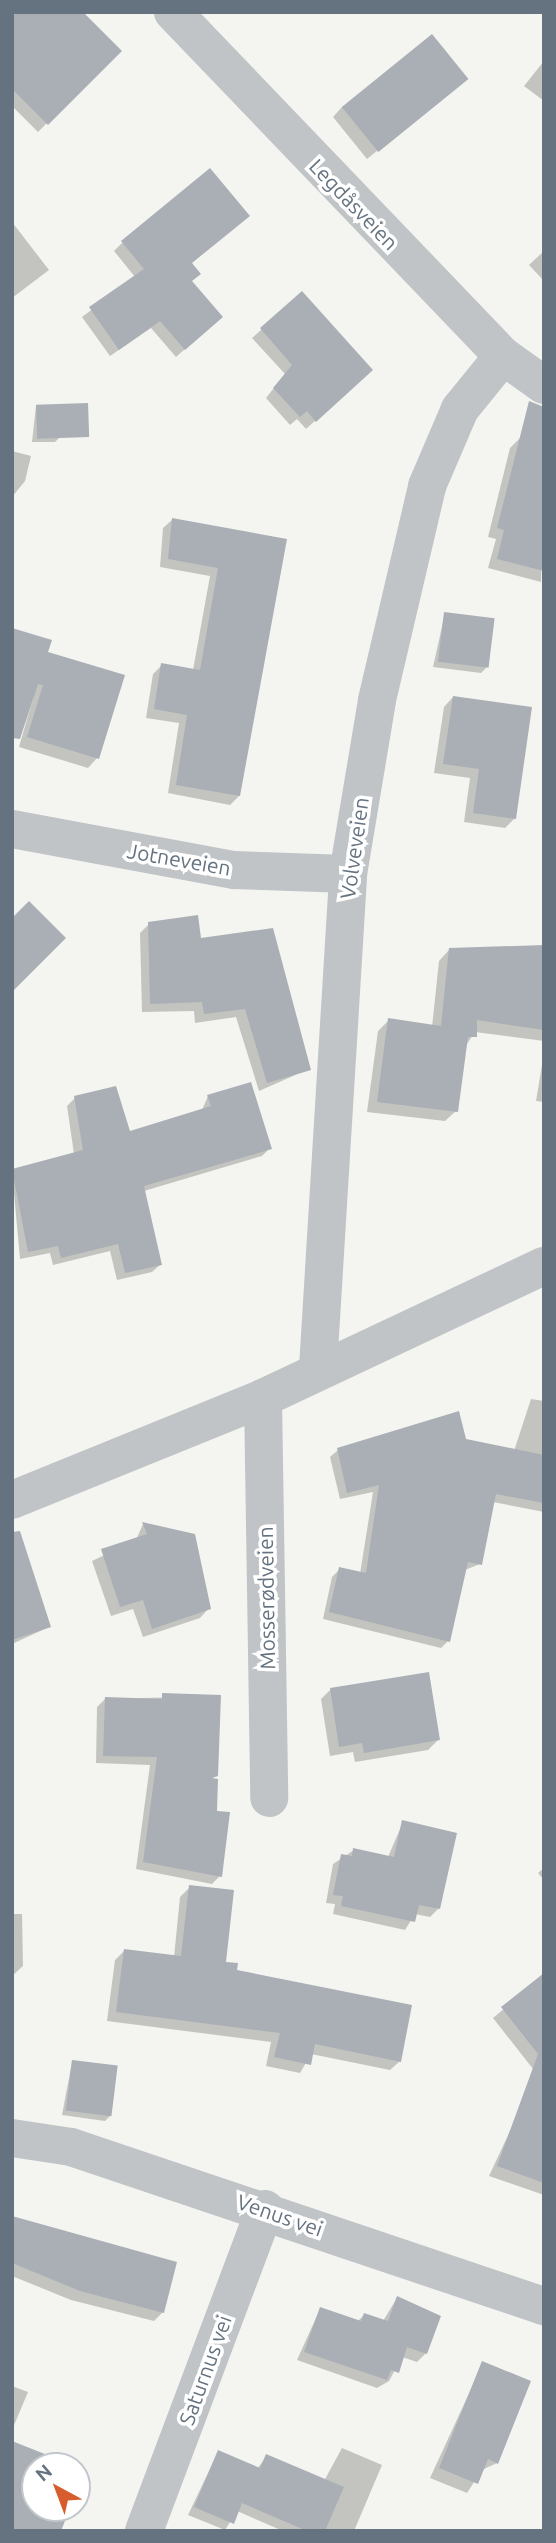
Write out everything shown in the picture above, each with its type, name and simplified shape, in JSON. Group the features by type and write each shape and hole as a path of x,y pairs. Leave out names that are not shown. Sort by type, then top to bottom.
{"street":[{"name":"Legdåsveien","path":"173,12 503,356 544,385"},
{"name":"Volveveien","path":"318,1368 348,874 415,521 460,409 503,356"},
{"name":"Jotneveien","path":"12,829 234,870 348,874"},
{"path":"12,1500 263,1398 318,1368 544,1266"},
{"name":"Mosserødveien","path":"263,1398 268,1798"},
{"name":"Venus vei","path":"12,2138 71,2147 265,2209 544,2306"},
{"name":"Saturnus vei","path":"144,2531 265,2209"}],"building":[{"path":"12,12 83,12 122,51 48,125 12,89"},
{"path":"432,34 469,79 378,152 342,107"},
{"path":"210,168 250,216 192,263 201,274 192,281 223,317 185,350 160,321 119,350 89,307 144,269 121,241"},
{"path":"302,291 373,370 316,422 307,411 300,417 273,388 292,365 260,328"},
{"path":"529,401 544,407 544,571 497,559 504,530 497,528"},
{"path":"88,403 89,437 37,439 36,405"},
{"path":"172,518 287,539 240,796 176,785 187,715 154,709 161,663 200,670 218,568 168,559"},
{"path":"444,612 495,618 489,668 438,662"},
{"path":"12,628 52,640 48,652 125,675 99,759 27,737 43,685 38,684 20,739 12,738"},
{"path":"453,696 532,707 516,819 473,813 479,769 443,764"},
{"path":"29,901 66,938 12,992 12,918"},
{"path":"198,915 201,938 273,928 311,1070 267,1083 245,1009 204,1014 202,1002 150,1004 148,922"},
{"path":"544,945 544,1030 477,1020 477,1037 468,1037 458,1112 377,1102 388,1018 441,1026 449,948"},
{"path":"251,1082 272,1149 144,1186 162,1265 125,1273 118,1244 61,1258 58,1246 28,1252 12,1169 83,1150 74,1096 116,1086 130,1131 211,1106 207,1095"},
{"path":"459,1411 466,1439 544,1455 544,1503 496,1494 482,1565 468,1562 450,1642 329,1612 339,1567 366,1573 379,1485 347,1493 337,1448"},
{"path":"142,1522 195,1534 211,1609 152,1629 143,1600 120,1607 101,1549 147,1534"},
{"path":"20,1531 51,1627 12,1640 12,1532"},
{"path":"429,1672 440,1740 364,1753 362,1743 339,1747 330,1688"},
{"path":"162,1693 221,1695 218,1776 212,1778 218,1779 217,1811 230,1812 222,1877 143,1862 157,1757 103,1756 105,1697 162,1699"},
{"path":"402,1820 457,1833 440,1909 419,1905 415,1922 341,1906 343,1896 333,1895 341,1854 352,1856 353,1848 394,1857"},
{"path":"189,1885 234,1890 226,1962 238,1963 237,1970 412,2005 401,2062 315,2044 311,2065 274,2057 280,2033 116,2012 124,1949 181,1956"},
{"path":"544,1973 544,2183 497,2166 538,2054 501,2007"},
{"path":"72,2060 118,2066 111,2116 66,2111"},
{"path":"12,2216 177,2262 164,2313 80,2291 12,2263"},
{"path":"397,2296 441,2316 427,2354 407,2347 399,2373 391,2370 387,2380 304,2352 320,2307 361,2321 364,2313 388,2321"},
{"path":"482,2361 531,2381 498,2464 488,2459 478,2484 439,2468"},
{"path":"12,2441 40,2452 21,2452 21,2522 65,2522 61,2531 12,2531"},
{"path":"218,2450 260,2468 266,2454 344,2487 325,2531 307,2531 242,2503 234,2524 194,2507"}]}
